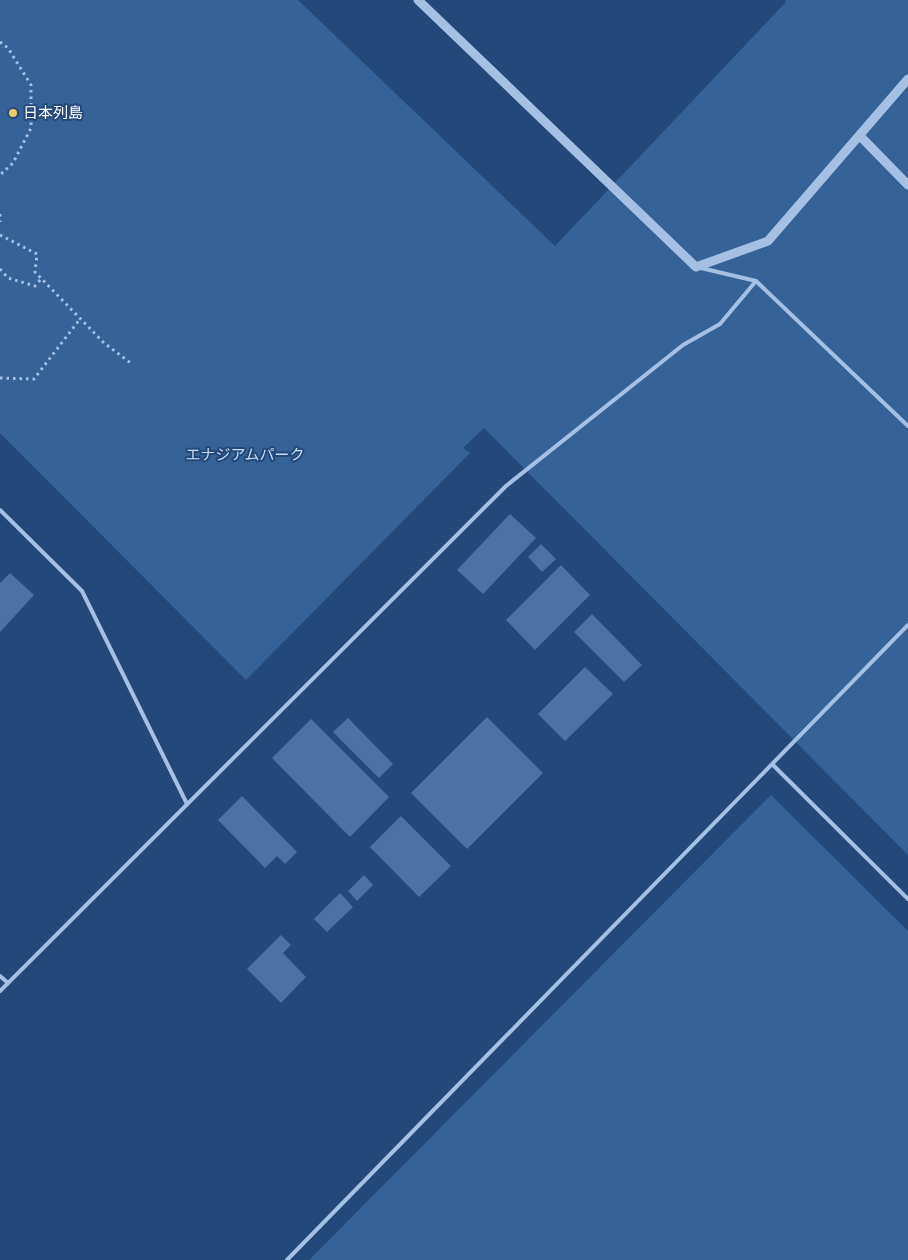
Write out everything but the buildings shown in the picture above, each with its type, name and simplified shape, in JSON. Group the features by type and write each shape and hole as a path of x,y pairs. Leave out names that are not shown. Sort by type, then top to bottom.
{"street":[{"path":"418,0 696,267 768,241 908,79"},
{"path":"860,136 908,185"}],"lane":[{"path":"696,267 756,281 908,426"},
{"path":"0,991 506,486 683,344 720,324 756,281"},
{"path":"0,510 82,591 187,804"},
{"path":"287,1260 908,625"},
{"path":"773,765 908,899"},
{"path":"0,976 8,983"}],"path":[{"path":"0,42 8,48 31,85 31,128 13,163 0,175"},
{"path":"0,214 0,222"},
{"path":"0,235 37,254 35,272 104,343 132,364"},
{"path":"0,269 8,278 35,286 42,279"},
{"path":"0,378 34,379 80,318"}],"green space":[{"name":"エナジアムパーク","path":"0,0 298,0 555,246 786,2 785,0 908,0 908,855 484,428 463,448 470,453 246,680 0,433"},
{"path":"771,795 908,931 908,1260 309,1260"}],"place":[{"name":"日本列島","path":"13,113"}]}
